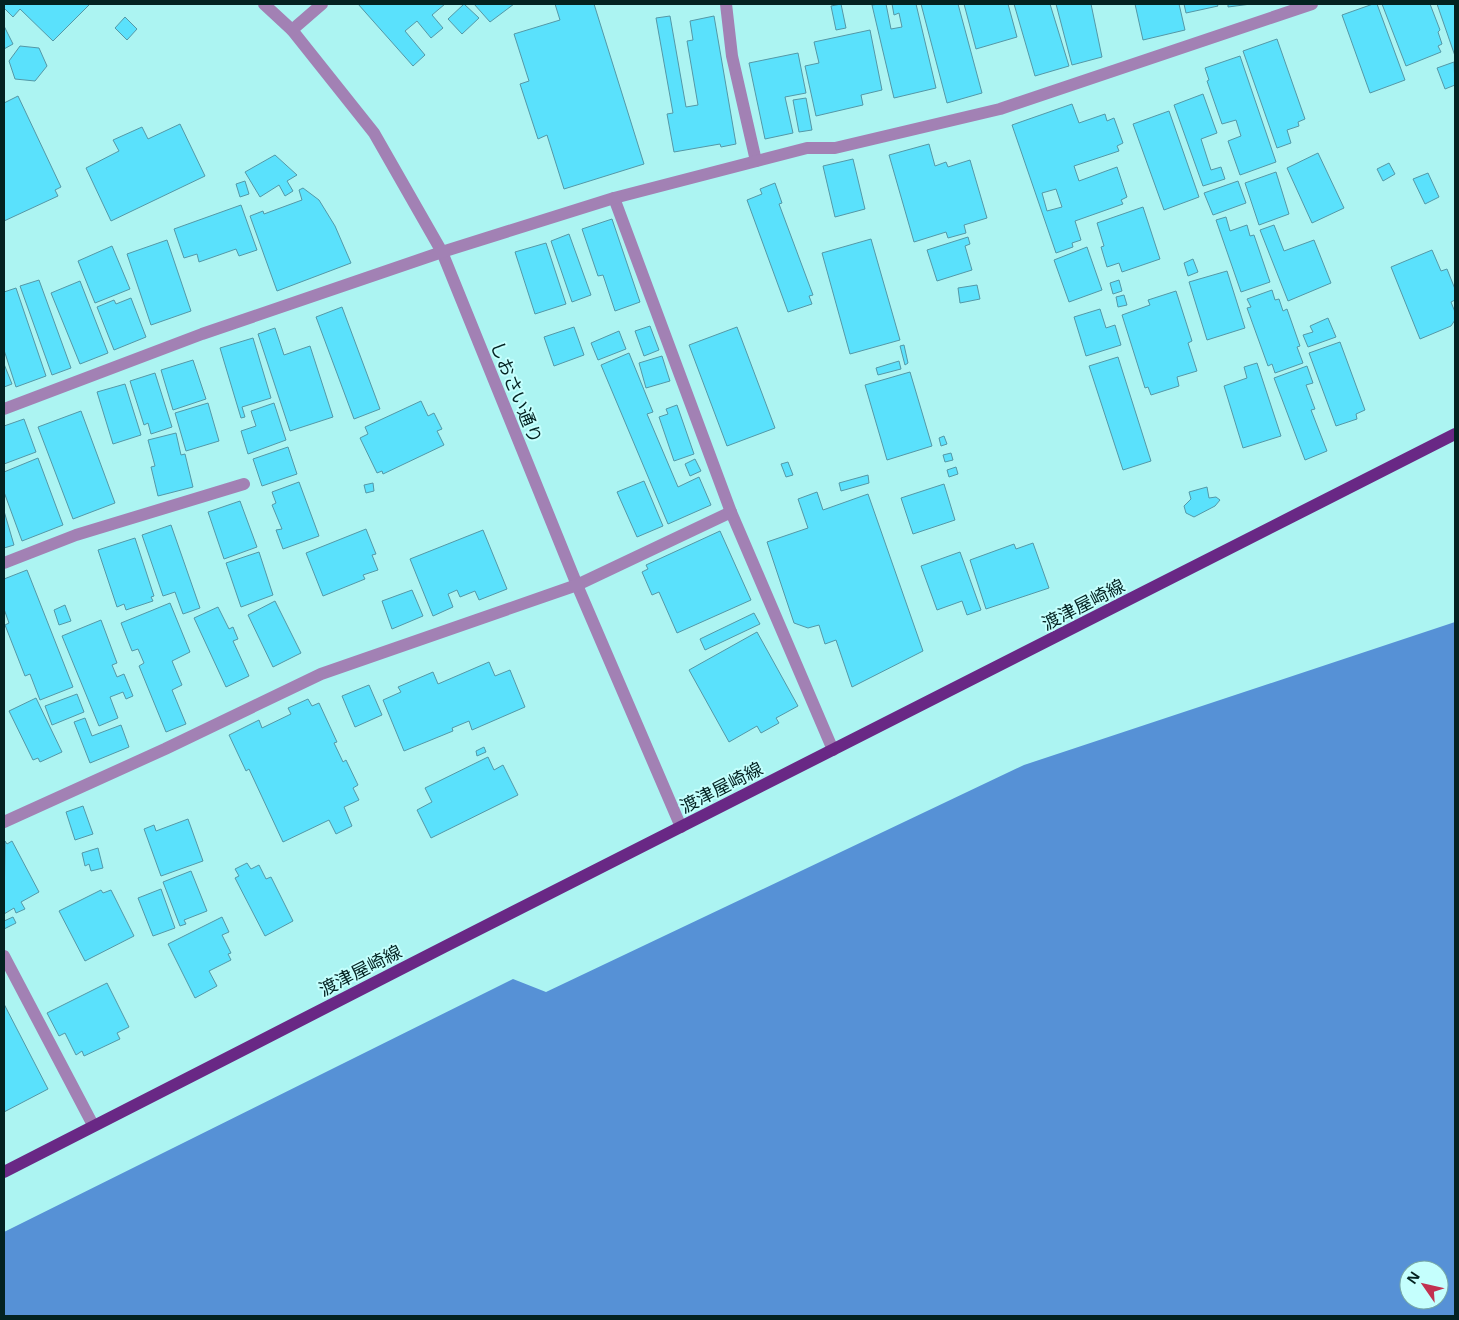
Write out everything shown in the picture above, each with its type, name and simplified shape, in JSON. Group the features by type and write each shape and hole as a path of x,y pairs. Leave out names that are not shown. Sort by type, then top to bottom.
{"main road":[{"name":"渡津屋崎線","path":"4,1172 93,1125 1455,434"}],"street":[{"name":"しおさい通り","path":"264,4 292,30 374,133 442,252 577,585 681,827"},
{"path":"292,30 322,4"},
{"path":"726,4 732,56 756,161"},
{"path":"4,408 202,334 442,252 614,198 807,148 835,148 1000,110 1312,4"},
{"path":"614,198 731,512 833,750"},
{"path":"4,563 76,535 244,484"},
{"path":"4,822 165,749 321,674 577,585 731,512"},
{"path":"4,956 93,1125"}],"water":[{"path":"1455,622 1455,1316 4,1316 4,1232 513,979 546,992 1024,765"}],"building":[{"path":"4,4 90,4 53,41 20,9 13,17 4,8"},
{"path":"358,4 445,4 432,15 443,28 431,38 417,21 405,31 425,55 413,66"},
{"path":"464,4 479,18 462,34 448,19"},
{"path":"474,4 514,4 490,22"},
{"path":"555,4 594,4 644,164 564,189 547,135 538,139 520,84 529,81 514,34 560,20"},
{"path":"841,4 846,28 836,30 831,6"},
{"path":"886,4 891,29 902,27 899,13 894,15 892,4 916,4 936,88 894,98 872,5"},
{"path":"921,4 958,4 982,93 947,103"},
{"path":"964,4 1008,4 1017,37 976,49"},
{"path":"1014,4 1050,4 1069,66 1035,76"},
{"path":"1056,4 1091,4 1102,57 1072,65"},
{"path":"1135,4 1179,4 1185,30 1143,40"},
{"path":"1184,4 1217,4 1218,6 1186,13"},
{"path":"1228,4 1251,4 1228,7"},
{"path":"1377,4 1405,80 1370,93 1342,15"},
{"path":"1382,4 1430,4 1440,30 1438,32 1442,44 1438,46 1441,52 1406,66"},
{"path":"1437,4 1455,4 1455,56"},
{"path":"670,16 686,107 698,105 687,41 693,40 690,21 714,16 736,144 721,147 720,144 674,152 667,114 673,113 656,18"},
{"path":"125,17 137,29 127,40 115,28"},
{"path":"4,26 13,44 4,49"},
{"path":"870,30 882,90 861,95 863,105 816,116 805,66 819,63 814,42"},
{"path":"1277,39 1305,119 1298,122 1299,126 1287,130 1291,143 1277,148 1243,51"},
{"path":"20,46 39,48 47,66 35,81 15,79 9,61"},
{"path":"798,53 806,93 785,97 793,133 765,139 749,63"},
{"path":"1240,56 1276,162 1240,175 1228,141 1241,136 1236,120 1222,124 1207,81 1209,80 1205,68"},
{"path":"1454,62 1455,85 1445,89 1437,68"},
{"path":"1203,94 1217,133 1201,139 1211,170 1221,167 1225,179 1203,186 1174,105"},
{"path":"18,96 61,187 55,190 58,196 4,221 4,103"},
{"path":"806,98 812,130 799,132 793,100"},
{"path":"1072,104 1079,123 1105,114 1107,121 1114,118 1123,143 1117,146 1119,151 1074,166 1079,181 1117,167 1127,197 1121,200 1123,204 1075,221 1081,240 1072,243 1073,247 1056,253 1012,125","holes":["1056,189 1062,207 1047,211 1042,193"]},
{"path":"1169,111 1199,197 1164,210 1133,124"},
{"path":"180,124 205,176 111,221 86,168 119,151 113,140 142,127 148,139"},
{"path":"929,144 935,166 946,162 948,167 970,160 987,218 964,225 966,233 948,238 946,232 914,242 889,155"},
{"path":"1318,153 1344,208 1312,223 1287,168"},
{"path":"275,155 297,175 287,181 293,191 285,196 279,185 260,197 245,172"},
{"path":"853,159 865,209 835,217 823,166"},
{"path":"1389,163 1395,174 1383,181 1377,169"},
{"path":"1276,172 1289,214 1259,225 1245,183"},
{"path":"1428,173 1439,197 1425,204 1413,179"},
{"path":"245,181 249,194 240,197 236,184"},
{"path":"1238,181 1246,203 1213,215 1204,193"},
{"path":"775,183 782,203 779,204 813,295 809,296 812,304 788,312 747,200 762,194 760,189"},
{"path":"303,188 319,200 335,226 351,263 277,291 250,216 263,211 264,214 302,200 299,190"},
{"path":"241,205 257,250 239,256 236,249 199,262 197,254 184,258 174,229"},
{"path":"1143,207 1160,259 1122,272 1119,263 1107,267 1101,247 1104,246 1097,223"},
{"path":"1226,217 1230,231 1247,225 1250,236 1254,235 1270,282 1241,292 1216,220"},
{"path":"612,219 640,302 615,311 603,275 598,276 582,229"},
{"path":"1274,225 1284,251 1314,240 1331,283 1288,301 1260,230"},
{"path":"569,234 591,295 572,302 551,241"},
{"path":"968,237 970,244 965,246 972,270 937,281 927,250"},
{"path":"871,239 900,340 850,354 822,253"},
{"path":"167,240 191,311 151,325 127,254"},
{"path":"546,243 566,304 535,314 515,252"},
{"path":"112,246 130,289 95,303 78,261"},
{"path":"1087,247 1102,290 1069,302 1054,260"},
{"path":"1432,250 1441,271 1447,269 1455,289 1455,300 1451,302 1455,312 1455,320 1451,326 1420,339 1391,267"},
{"path":"1193,259 1198,272 1188,276 1184,263"},
{"path":"1227,271 1245,328 1207,340 1189,282"},
{"path":"39,280 71,368 52,375 20,286"},
{"path":"1119,280 1122,291 1113,294 1110,283"},
{"path":"80,281 108,353 80,364 51,293"},
{"path":"977,285 980,299 960,303 958,288"},
{"path":"16,288 46,376 16,387 4,350 4,292"},
{"path":"1272,290 1275,300 1279,299 1283,311 1287,309 1300,346 1297,347 1303,363 1275,373 1272,364 1268,366 1247,308 1251,307 1247,299"},
{"path":"1176,291 1192,341 1188,343 1197,371 1177,377 1179,386 1151,395 1148,387 1145,388 1122,315 1150,305 1148,300"},
{"path":"1124,295 1127,305 1118,307 1116,297"},
{"path":"131,298 146,337 114,350 97,307 114,300 116,304"},
{"path":"342,307 380,409 354,419 316,317"},
{"path":"1100,309 1106,328 1115,325 1121,345 1086,356 1074,317"},
{"path":"1328,318 1336,337 1308,347 1303,335 1313,332 1310,326"},
{"path":"650,326 659,350 644,356 635,331"},
{"path":"574,327 584,355 554,366 544,337"},
{"path":"737,327 775,428 727,446 689,345"},
{"path":"275,328 284,355 310,346 333,417 290,431 258,334"},
{"path":"619,331 626,349 598,360 591,343"},
{"path":"253,338 271,398 242,407 245,417 241,418 220,348"},
{"path":"1340,342 1365,410 1356,414 1357,419 1336,426 1309,353"},
{"path":"904,345 908,363 905,365 900,346"},
{"path":"629,353 653,412 647,414 678,487 699,477 711,505 668,524 601,365"},
{"path":"662,356 670,381 646,388 639,363"},
{"path":"1118,357 1151,461 1123,470 1089,366"},
{"path":"193,360 206,399 173,410 161,370"},
{"path":"899,361 901,369 878,375 876,368"},
{"path":"1257,363 1281,436 1243,448 1224,386 1247,378 1244,367"},
{"path":"4,364 12,384 4,387"},
{"path":"1307,366 1313,383 1306,385 1315,409 1311,410 1327,451 1305,460 1274,378"},
{"path":"910,372 932,446 887,460 865,385"},
{"path":"155,373 172,427 151,434 148,423 144,425 130,381"},
{"path":"125,384 141,435 113,444 97,392"},
{"path":"421,401 428,416 434,413 442,429 437,431 444,445 383,474 382,471 377,473 360,438 368,434 365,427"},
{"path":"208,403 219,441 186,451 175,413"},
{"path":"274,403 286,440 248,454 241,431 256,426 251,411"},
{"path":"677,405 694,454 674,461 659,417 668,414 666,409"},
{"path":"81,411 115,503 73,519 38,427"},
{"path":"24,419 36,452 4,464 4,426"},
{"path":"176,433 181,455 185,454 193,487 158,496 151,467 155,466 148,440"},
{"path":"944,436 947,444 941,446 939,438"},
{"path":"288,447 297,474 262,486 253,459"},
{"path":"951,453 953,460 945,462 943,455"},
{"path":"38,458 63,525 22,541 4,492 4,472"},
{"path":"695,459 701,471 690,476 685,464"},
{"path":"788,462 793,475 786,477 781,464"},
{"path":"956,467 958,474 949,477 947,470"},
{"path":"868,475 869,483 841,491 839,483"},
{"path":"644,481 663,526 637,537 617,492"},
{"path":"299,482 319,536 283,549 276,530 282,529 272,505 276,503 272,492"},
{"path":"373,483 374,491 366,493 364,485"},
{"path":"944,484 955,520 913,534 901,498"},
{"path":"1207,487 1209,498 1216,497 1220,500 1215,506 1194,517 1186,513 1184,506 1191,499 1189,492"},
{"path":"817,492 823,510 868,494 923,651 852,687 836,640 825,644 819,625 808,628 794,623 767,542 808,528 798,499"},
{"path":"240,501 257,547 224,559 208,512"},
{"path":"4,511 14,545 4,548"},
{"path":"171,525 200,608 183,614 175,592 163,596 142,535"},
{"path":"366,529 376,554 372,555 378,570 363,575 365,579 323,596 306,553"},
{"path":"483,530 507,589 479,600 475,591 460,597 457,590 448,594 453,607 433,616 410,559"},
{"path":"720,531 751,600 677,633 659,592 652,595 642,572 648,569 646,565"},
{"path":"135,538 154,596 151,597 153,601 126,610 124,604 117,607 98,550"},
{"path":"1033,543 1049,588 986,609 970,560 1014,544 1016,549"},
{"path":"259,552 273,595 241,607 226,563"},
{"path":"960,552 981,610 967,615 962,601 937,610 921,566"},
{"path":"27,570 73,687 40,700 30,674 25,676 5,625 9,623 4,609 4,579"},
{"path":"412,590 423,616 392,629 382,601"},
{"path":"275,601 301,653 273,667 248,615"},
{"path":"170,603 190,652 172,661 182,685 172,690 186,724 166,732 139,666 144,663 138,649 132,651 121,623"},
{"path":"65,605 71,621 59,625 54,610"},
{"path":"218,607 229,629 233,627 238,639 233,641 249,676 226,687 194,618"},
{"path":"754,613 760,624 705,650 700,639"},
{"path":"101,620 117,663 112,665 117,677 124,674 133,696 126,699 123,692 110,697 118,718 99,726 62,636"},
{"path":"757,632 798,706 776,718 779,723 761,733 757,726 729,742 689,670"},
{"path":"489,662 495,676 510,670 525,707 472,730 469,721 452,728 453,731 404,751 383,700 401,692 398,687 433,672 438,684"},
{"path":"369,685 382,715 355,727 342,696"},
{"path":"77,694 84,712 52,725 45,706"},
{"path":"36,698 62,752 40,762 38,758 33,760 9,711"},
{"path":"308,699 312,706 319,703 337,742 334,743 343,762 346,760 358,785 353,788 359,800 344,807 352,826 336,834 329,820 283,842 249,769 246,771 229,735 259,720 262,728 291,714 288,708"},
{"path":"85,718 92,736 121,725 129,747 90,763 74,722"},
{"path":"484,747 486,752 477,756 476,751"},
{"path":"488,757 494,770 503,765 518,795 431,838 417,810 432,802 425,788"},
{"path":"83,806 93,834 75,840 66,812"},
{"path":"188,819 203,861 161,876 144,829 154,825 156,831"},
{"path":"5,841 7,844 12,841 39,892 21,902 25,909 16,913 14,908 4,914"},
{"path":"98,848 103,868 91,871 89,864 85,866 82,853"},
{"path":"247,863 251,869 259,865 266,879 271,877 293,921 265,936 235,878 239,876 235,869"},
{"path":"191,871 207,911 184,920 186,924 180,926 163,882"},
{"path":"161,889 175,928 153,936 138,898"},
{"path":"101,890 103,893 111,890 134,936 85,961 59,911"},
{"path":"13,917 16,923 4,929 4,921"},
{"path":"222,917 229,932 222,935 231,953 228,954 231,960 209,971 217,986 195,998 168,944"},
{"path":"107,983 129,1027 117,1033 120,1039 84,1056 82,1051 76,1055 65,1033 59,1036 47,1013"},
{"path":"4,1004 48,1089 4,1112"}]}
